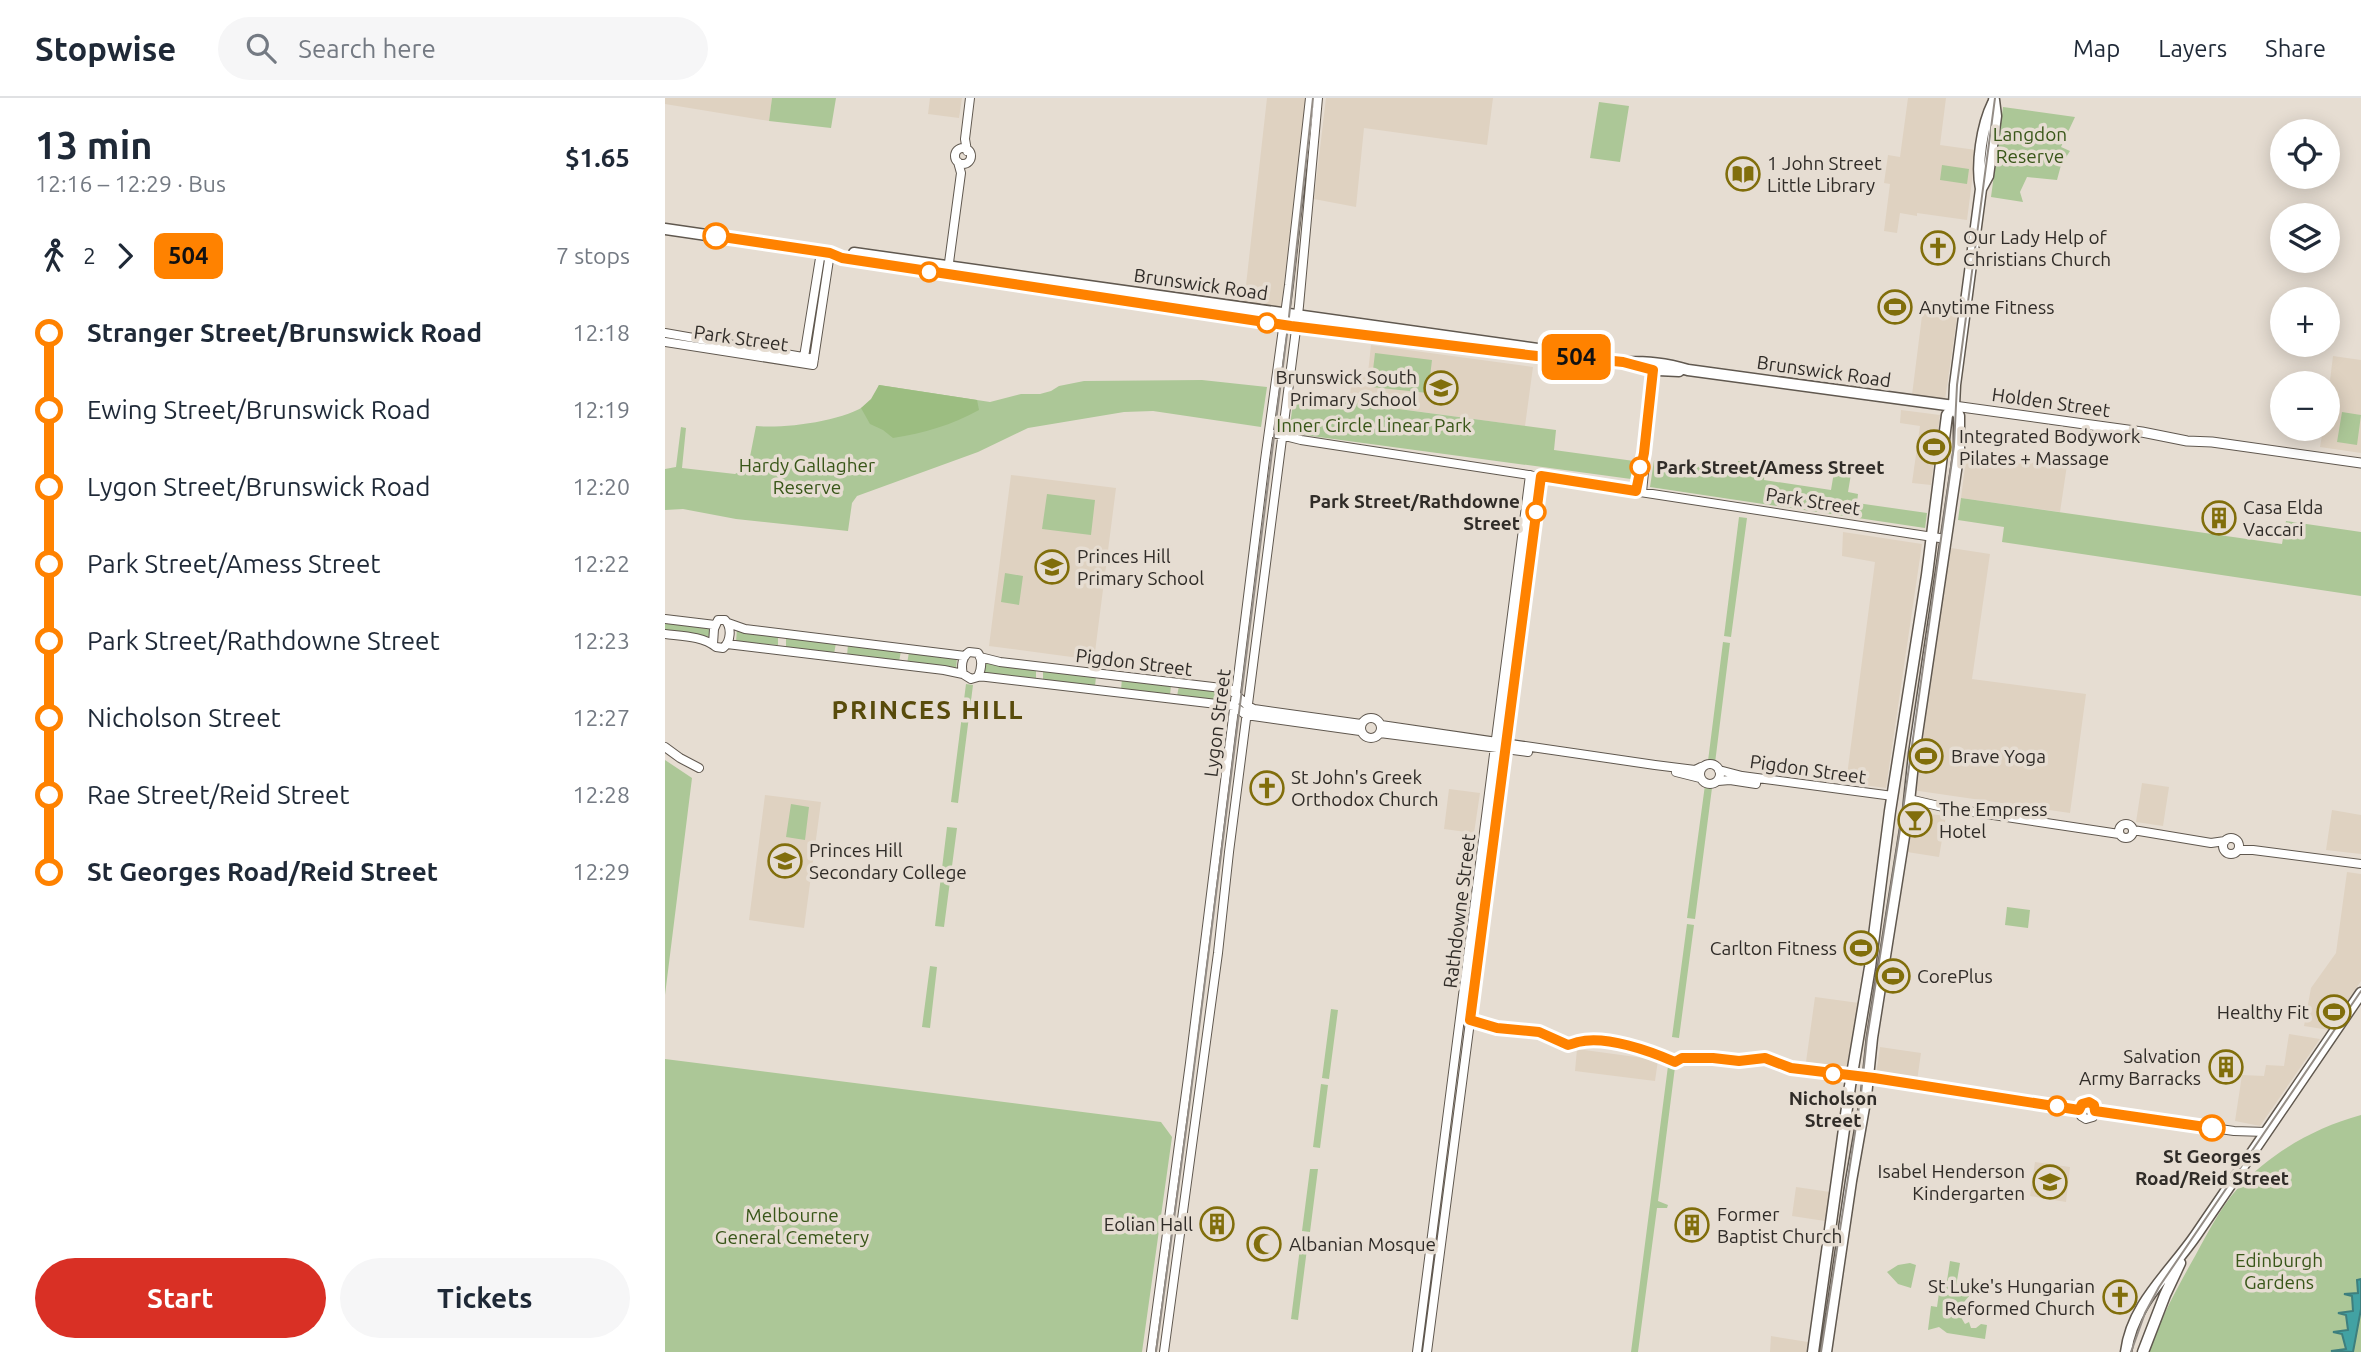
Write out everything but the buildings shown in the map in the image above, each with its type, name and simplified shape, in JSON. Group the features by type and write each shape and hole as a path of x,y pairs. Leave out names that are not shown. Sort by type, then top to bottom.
{"main road":[{"path":"1813,1352 1908,706 1947,415 1954,406 1982,189 1988,176 1996,116 1994,100"},
{"name":"Brunswick Road","path":"665,229 826,252 843,251 948,270 1223,311 1283,319 1298,315 1565,356 1954,406"},
{"name":"Brunswick Road","path":"1283,319 1296,327 1551,353"},
{"path":"1826,1352 1959,450 1959,416 1954,406"},
{"name":"Holden Street","path":"1954,406 2177,435 2361,463"},
{"path":"1908,706 1920,708"},
{"path":"1893,799 1909,802"},
{"path":"1870,967 1882,968"},
{"path":"2126,1352 2132,1324 2156,1286 2189,1245 2361,993"},
{"path":"1852,1076 1868,1077"},
{"path":"2143,1352 2189,1245"}],"street":[{"path":"962,163 955,156 963,150 970,98"},
{"name":"Lygon Street","path":"1151,1352 1218,846 1310,98"},
{"name":"Lygon Street","path":"1164,1352 1298,315 1318,98"},
{"path":"962,163 970,158 963,150"},
{"path":"948,270 962,163"},
{"path":"1299,203 1309,204"},
{"path":"804,357 826,252"},
{"path":"814,362 826,252"},
{"name":"Park Street","path":"665,333 804,357 814,362"},
{"name":"Park Street","path":"665,342 814,362"},
{"path":"1639,491 1656,368"},
{"name":"Park Street","path":"1268,435 1946,539"},
{"name":"Rathdowne Street","path":"1501,746 1512,702 1530,475"},
{"name":"Rathdowne Street","path":"1427,1352 1448,1151 1501,746 1502,701 1541,476"},
{"path":"1252,574 1264,576"},
{"path":"1250,589 1262,591"},
{"path":"665,619 715,625"},
{"path":"713,644 715,625 718,620 723,619 745,629 965,656"},
{"path":"727,644 728,623"},
{"path":"665,634 696,638 719,648 727,644 903,664 963,674 971,679 978,676 981,668 979,654 973,651 965,656 963,674"},
{"name":"Pigdon Street","path":"981,657 1000,662 1228,689 1236,693"},
{"name":"Pigdon Street","path":"978,676 1234,706 1361,727"},
{"path":"1236,693 1247,710"},
{"path":"1502,701 1512,702"},
{"path":"1370,719 1377,720 1381,729 1377,736 1369,737 1361,727 1370,719"},
{"path":"1381,729 1682,773 1712,784 1718,781 1719,770 1707,764 1694,769 1501,746"},
{"path":"665,747 698,771"},
{"path":"1700,778 1702,767"},
{"path":"1227,769 1239,771"},
{"name":"Pigdon Street","path":"1719,770 1742,776 1893,799"},
{"name":"Pigdon Street","path":"1718,781 1730,780 1893,799"},
{"path":"1909,802 2120,831 2125,838 2132,832 2224,845 2230,854 2238,847"},
{"path":"2224,845 2232,838 2238,847 2361,864"},
{"path":"1218,846 1229,847"},
{"path":"1199,986 1213,988"},
{"path":"1868,1077 2079,1110 2081,1116 2086,1119 2093,1117 2095,1111 2264,1135"},
{"path":"1183,1118 1196,1119"},
{"path":"1180,1140 1193,1142"},
{"name":"Rathdowne Street","path":"1417,1352 1445,1176"},
{"path":"1156,1313 1170,1314"}],"shaded area":[{"path":"665,98 772,98 769,121 665,104"},
{"path":"930,98 962,98 959,118 928,114"},
{"path":"1267,98 1306,98 1281,309 1244,303"},
{"path":"1326,98 1493,98 1487,145 1364,128 1356,207 1314,199"},
{"path":"1908,98 1946,98 1940,145 1976,150 1967,220 1900,213 1897,233 1884,231 1890,184 1884,183 1888,155 1900,157"},
{"path":"1924,300 1959,304 1945,400 1912,395"},
{"name":"Brunswick South Primary School","path":"1371,345 1533,367 1525,426 1349,402 1353,371 1368,373"},
{"path":"2333,357 2361,360 2361,453 2320,447 2321,441 2340,441 2340,371 2331,371"},
{"path":"1901,410 1940,415 1931,485 1912,483 1920,426 1900,423"},
{"path":"1967,451 2067,465 2060,512 1961,498"},
{"name":"Princes Hill Primary School","path":"1011,475 1116,488 1094,660 989,646"},
{"path":"1843,532 1922,544 1886,788 1846,783 1875,562 1842,556"},
{"path":"1951,548 1990,554 1972,679 2086,694 2070,813 1912,790"},
{"path":"2142,783 2169,787 2163,826 2136,822"},
{"path":"1449,789 1480,793 1474,833 1444,829"},
{"name":"Princes Hill Secondary College","path":"765,795 821,802 804,928 749,920"},
{"path":"2332,810 2361,815 2361,854 2326,850"},
{"path":"1914,812 1946,816 1939,857 1907,852"},
{"path":"2347,872 2361,874 2361,981 2329,1030 2304,1026 2311,988 2336,953"},
{"path":"1815,997 1859,1003 1847,1067 1806,1062"},
{"path":"2289,1034 2320,1039 2260,1126 2235,1121 2242,1075 2264,1076 2266,1065 2284,1066"},
{"path":"1880,1047 1921,1053 1917,1081 1876,1075"},
{"path":"1577,1049 1658,1060 1655,1081 1575,1071"},
{"name":"Isabel Henderson Kindergarten","path":"2035,1162 2070,1167 2066,1202 2030,1196"},
{"path":"1796,1187 1830,1192 1825,1221 1792,1216"},
{"path":"1771,1336 1808,1342 1806,1352 1770,1352"}],"green space":[{"path":"772,98 836,98 831,128 769,121"},
{"path":"1599,102 1629,106 1620,162 1590,158"},
{"name":"Langdon Reserve","path":"2003,107 2075,117 2061,147 2070,151 2061,165 2057,180 2027,177 2020,192 2023,202 1991,197"},
{"path":"1942,165 1969,169 1967,184 1940,180"},
{"path":"1375,353 1432,360 1428,393 1371,387"},
{"name":"Hardy Gallagher Reserve","path":"1202,380 1267,387 1261,427 1153,411 1124,412 1028,428 978,452 857,496 852,503 848,531 736,519 683,509 665,510 665,469 676,467 681,427 686,428 682,468 735,474 748,467 756,426 797,425 845,415 867,404 879,385 990,402 1021,394 1040,394 1059,386 1084,381"},
{"path":"879,385 977,400 979,410 937,428 893,438 870,424 861,408 871,399"},
{"name":"Inner Circle Linear Park","path":"1294,395 1556,430 1554,450 1634,461 1631,479 1289,433"},
{"path":"2342,412 2361,415 2357,445 2337,442 2340,441"},
{"path":"1654,460 1736,472 1738,461 1766,465 1764,480 1831,490 1834,472 1851,474 1848,492 1858,494 1857,503 1927,513 1925,528 1650,487"},
{"path":"1047,494 1095,500 1091,535 1042,529"},
{"path":"1961,498 2282,544 2286,521 2361,532 2361,596 2002,542 2004,527 1958,520"},
{"path":"1739,517 1747,518 1731,637 1724,636"},
{"path":"1005,573 1023,576 1019,605 1001,602"},
{"path":"665,621 711,628 708,638 665,633"},
{"path":"737,629 778,636 778,645 736,642"},
{"path":"786,636 836,643 834,654 786,648"},
{"path":"1723,642 1730,643 1715,763 1708,761"},
{"path":"848,644 901,651 899,662 847,656"},
{"path":"909,652 957,657 956,671 907,664"},
{"path":"984,660 1036,668 1036,678 982,674"},
{"path":"1043,671 1096,677 1095,686 1043,680"},
{"path":"1122,678 1171,686 1170,695 1121,690"},
{"path":"966,684 973,685 958,803 951,802"},
{"path":"1179,686 1224,691 1227,693 1226,702 1177,696"},
{"path":"665,760 692,778 665,995"},
{"path":"1705,785 1712,788 1695,919 1687,918"},
{"path":"791,804 809,807 805,840 786,837"},
{"path":"947,827 957,828 944,927 935,926"},
{"path":"2007,907 2030,910 2028,928 2005,925"},
{"path":"1687,924 1694,925 1679,1038 1672,1037"},
{"path":"930,966 937,967 930,1028 922,1027"},
{"path":"1331,1009 1338,1010 1329,1079 1322,1078"},
{"name":"Melbourne General Cemetery","path":"665,1059 1161,1122 1172,1137 1142,1352 665,1352"},
{"path":"1668,1066 1675,1067 1658,1201 1668,1205 1667,1208 1657,1208 1638,1352 1631,1352"},
{"path":"1321,1084 1328,1085 1320,1148 1313,1147"},
{"name":"Edinburgh Gardens","path":"2361,1115 2361,1352 2149,1352 2184,1276 2218,1215 2238,1188 2265,1163 2310,1134"},
{"path":"1310,1169 1318,1169 1310,1232 1302,1231"},
{"path":"1301,1240 1308,1241 1298,1320 1291,1319"},
{"path":"1950,1261 1960,1263 1955,1292 1970,1295 1964,1302 1962,1319 1965,1324 1969,1322 1971,1328 1987,1325 1985,1339 1947,1333 1939,1327 1928,1330 1931,1306 1937,1307 1939,1293 1945,1294"},
{"path":"1898,1265 1916,1265 1911,1288 1898,1284 1887,1272"}],"water":[{"path":"2361,1279 2361,1309 2353,1352 2331,1351 2346,1349 2342,1334 2333,1332 2348,1330 2346,1315 2338,1313 2353,1311 2352,1296 2344,1294 2358,1293 2357,1280"}],"tram line":[{"path":"1156,1352 1288,326 1313,98"},
{"path":"1821,1352 1902,817 1954,446 1957,385 1995,98"},
{"path":"2131,1352 2145,1313 2159,1287 2361,991"}],"bus line":[{"name":"504","path":"716,236 830,253 842,258 1291,326 1537,356 1623,362 1653,370 1644,456 1636,491 1541,476 1470,1020 1497,1028 1539,1032 1568,1045 1602,1041 1641,1048 1675,1062 1682,1058 1739,1061 1765,1058 1791,1068 2079,1110 2082,1104 2089,1102 2094,1105 2095,1111 2212,1128"}],"place":[{"name":"1 John Street Little Library","path":"1743,174"},
{"name":"Our Lady Help of Christians Church","path":"1938,248"},
{"name":"Anytime Fitness","path":"1895,307"},
{"name":"Brunswick South Primary School","path":"1441,388"},
{"name":"Integrated Bodywork Pilates + Massage","path":"1934,447"},
{"name":"Park Street/Amess Street","path":"1640,467"},
{"name":"Park Street/Rathdowne Street","path":"1536,512"},
{"name":"Casa Elda Vaccari","path":"2219,518"},
{"name":"Princes Hill Primary School","path":"1052,567"},
{"name":"Brave Yoga","path":"1926,756"},
{"name":"St John's Greek Orthodox Church","path":"1267,788"},
{"name":"The Empress Hotel","path":"1915,820"},
{"name":"Princes Hill Secondary College","path":"785,861"},
{"name":"Carlton Fitness","path":"1861,948"},
{"name":"CorePlus","path":"1893,976"},
{"name":"Healthy Fit","path":"2334,1012"},
{"name":"Salvation Army Barracks","path":"2226,1067"},
{"name":"Nicholson Street","path":"1833,1074"},
{"name":"St Georges Road/Reid Street","path":"2212,1128"},
{"name":"Isabel Henderson Kindergarten","path":"2050,1182"},
{"name":"Eolian Hall","path":"1217,1224"},
{"name":"Former Baptist Church","path":"1692,1225"},
{"name":"Albanian Mosque","path":"1264,1244"},
{"name":"St Luke's Hungarian Reformed Church","path":"2120,1297"}],"district":[{"name":"PRINCES HILL","path":"928,709"}]}
